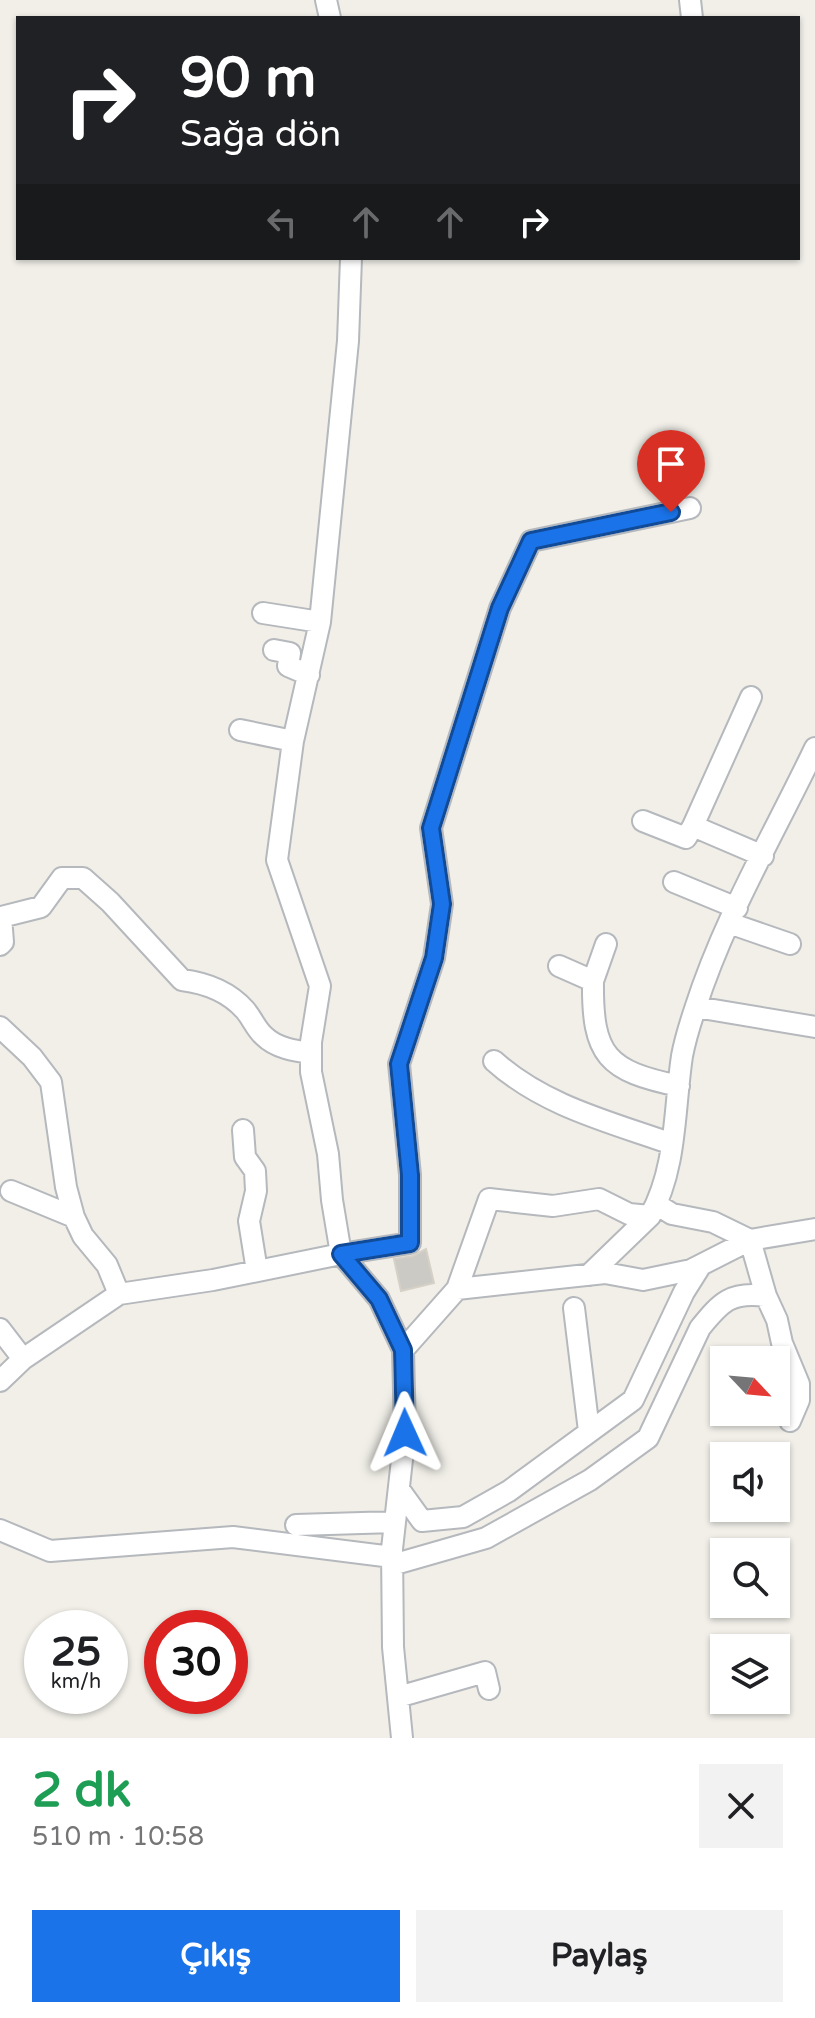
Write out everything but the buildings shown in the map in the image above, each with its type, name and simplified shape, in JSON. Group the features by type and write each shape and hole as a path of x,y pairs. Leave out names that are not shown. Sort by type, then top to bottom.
{"street":[{"path":"351,260 348,341 320,622 293,741 277,860 320,986 311,1072 328,1154 341,1254 379,1299 403,1350 405,1433 392,1561 393,1647 402,1738"},
{"path":"0,1381 23,1359 119,1294 410,1243 410,1161 399,1064 434,958 442,904 431,828 500,608 531,541 690,508"},
{"path":"263,613 320,622"},
{"path":"274,650 290,653 288,666 309,675"},
{"path":"643,821 686,838 751,697"},
{"path":"240,730 293,741"},
{"path":"589,1275 653,1210 672,1144 683,1052 696,1007 733,916 815,748"},
{"path":"693,826 763,856"},
{"path":"0,945 3,942 1,917 41,907 62,878 83,878 110,902 182,980 198,982 229,996 246,1011 264,1037 287,1049 311,1053"},
{"path":"674,882 790,944"},
{"path":"606,944 593,981 597,1036 613,1063 643,1078 679,1086"},
{"path":"559,966 593,981"},
{"path":"696,1007 815,1027"},
{"path":"0,1027 32,1057 51,1082 66,1187 74,1217 83,1236 107,1265 119,1294"},
{"path":"494,1061 508,1074 566,1107 672,1144"},
{"path":"243,1130 245,1157 255,1171 256,1191 249,1221 257,1271"},
{"path":"11,1191 74,1217"},
{"path":"403,1350 457,1289 489,1199 553,1206 599,1199 629,1214 653,1210 713,1222 750,1240 783,1346"},
{"path":"457,1289 605,1273 643,1280 701,1265 750,1240 815,1229"},
{"path":"399,1489 422,1521 463,1517 509,1491 633,1400 684,1292 701,1265"},
{"path":"0,1530 50,1551 233,1537 392,1561 486,1538 590,1480 648,1438 700,1328 725,1300 746,1293 766,1296"},
{"path":"574,1308 589,1431"},
{"path":"0,1329 23,1359"},
{"path":"790,1362 799,1384 799,1400 790,1421"},
{"path":"296,1525 395,1522"},
{"path":"398,1697 485,1672 489,1689"}],"route":[{"path":"405,1433 403,1350 379,1299 341,1254 410,1243 408,1134 399,1064 434,958 442,904 431,828 500,608 531,541 671,512"}]}
